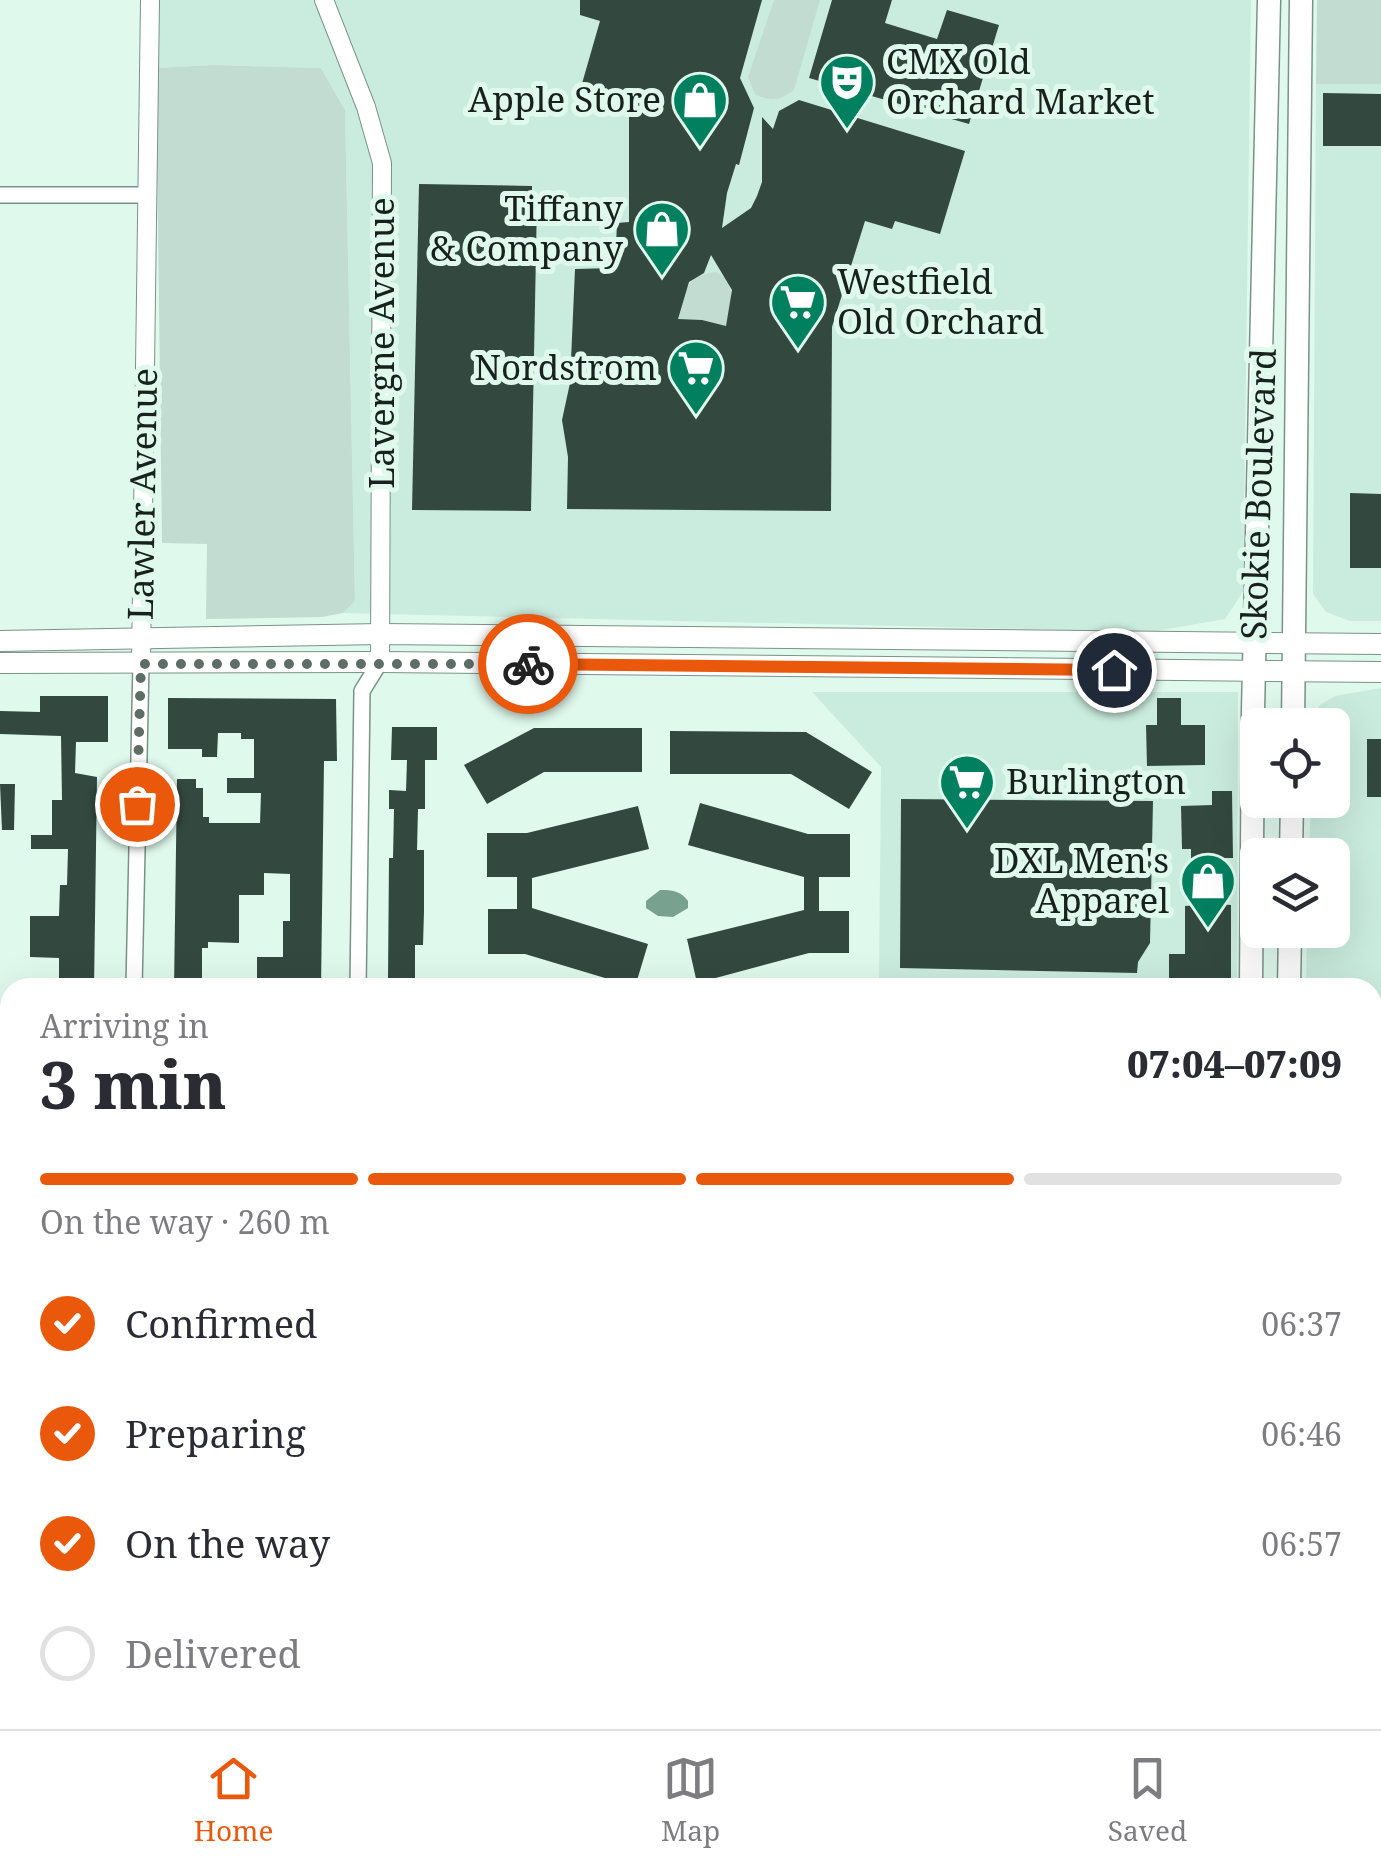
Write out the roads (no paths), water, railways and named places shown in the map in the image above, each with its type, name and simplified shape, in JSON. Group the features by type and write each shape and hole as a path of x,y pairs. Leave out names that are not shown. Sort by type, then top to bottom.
{"main road":[{"name":"Skokie Boulevard","path":"1251,978 1269,0"},
{"name":"Skokie Boulevard","path":"1293,708 1301,0"},
{"path":"0,641 380,634 1381,644"},
{"path":"0,664 380,662 1381,672"},
{"path":"1289,978 1290,948"}],"street":[{"name":"Lawler Avenue","path":"134,978 150,0"},
{"name":"Lavergne Avenue","path":"324,0 366,107 382,163 380,662"},
{"path":"0,196 147,195"},
{"path":"358,978 362,691 380,662"},
{"path":"337,663 362,691"}],"place":[{"name":"CMX Old Orchard Market","path":"847,131"},
{"name":"Apple Store","path":"700,149"},
{"name":"Tiffany & Company","path":"662,278"},
{"name":"Westfield Old Orchard","path":"798,351"},
{"name":"Nordstrom","path":"696,417"},
{"name":"Burlington","path":"967,831"},
{"name":"DXL Men's Apparel","path":"1208,930"}]}
